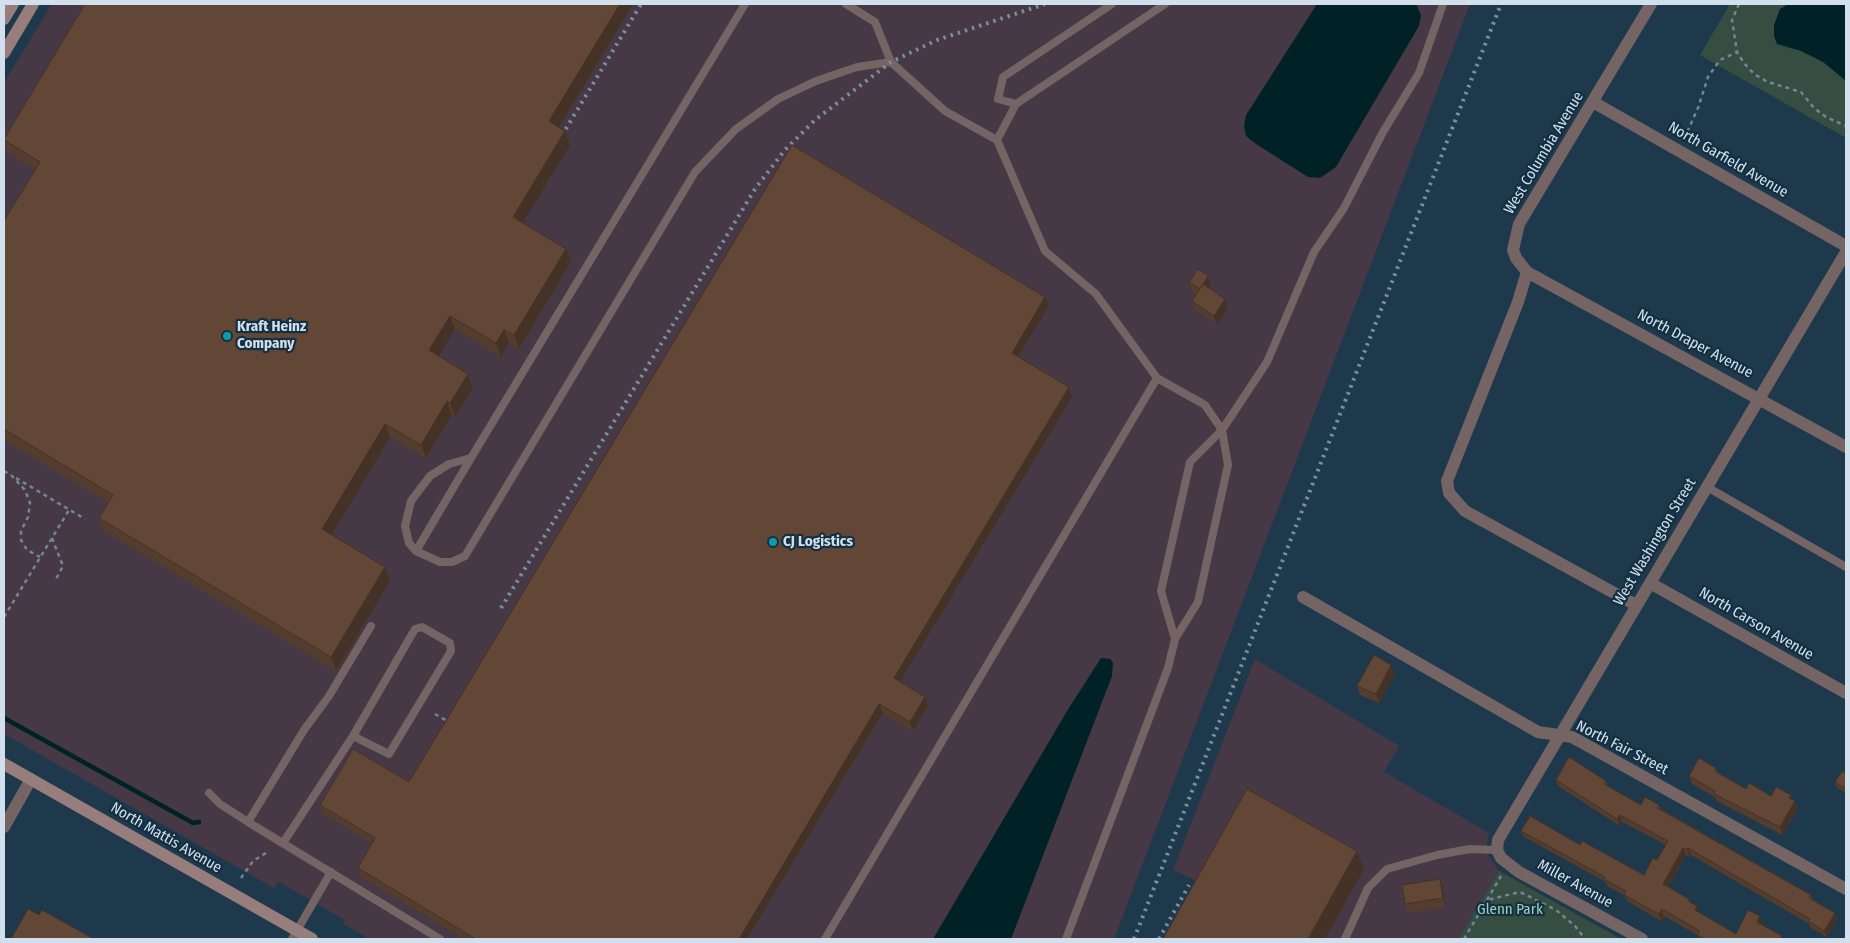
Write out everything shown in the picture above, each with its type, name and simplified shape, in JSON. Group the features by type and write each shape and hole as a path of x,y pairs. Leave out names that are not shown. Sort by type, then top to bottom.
{"main road":[{"path":"4,19 13,4"},
{"path":"4,53 33,4"},
{"name":"North Mattis Avenue","path":"4,764 294,935 312,939"}],"street":[{"name":"West Columbia Avenue","path":"1527,272 1516,258 1513,250 1519,224 1594,102 1651,4"},
{"name":"North Garfield Avenue","path":"1594,102 1846,246"},
{"name":"West Washington Street","path":"1498,850 1498,840 1559,735 1761,398 1846,252"},
{"name":"North Draper Avenue","path":"1527,272 1761,398 1846,447"},
{"path":"1527,272 1519,298 1452,466 1447,481 1449,492 1465,511 1636,605"},
{"name":"North Carson Avenue","path":"1650,583 1846,694"},
{"name":"North Fair Street","path":"1304,597 1538,732 1572,737 1596,749 1846,889"},
{"path":"4,827 31,779"},
{"name":"Miller Avenue","path":"1498,850 1501,858 1519,872 1642,939"}],"lane":[{"path":"416,551 745,4"},
{"path":"846,4 875,22 892,62 945,111 997,140 1045,251 1096,294 1157,378 1205,405 1222,430 1228,465 1198,602 1175,639 1168,668 1066,939"},
{"path":"1016,104 998,99 1003,77 1112,4"},
{"path":"997,140 1016,104 1165,4"},
{"path":"1175,639 1161,591 1190,462 1222,430 1267,362 1314,252 1344,208 1383,132 1419,73 1444,4"},
{"path":"471,458 449,464 430,476 411,500 405,526 409,543 416,551 440,562 452,562 464,556 695,172 736,129 778,99 816,81 857,67 892,62"},
{"path":"825,939 1157,378"},
{"path":"1708,487 1846,567"},
{"path":"248,822 304,730 329,696 371,626"},
{"path":"283,843 353,736 415,629 422,627 450,644 451,651 388,754 353,736"},
{"path":"210,793 220,804 248,822 440,939"},
{"path":"1345,939 1368,888 1387,869 1462,851 1498,850"},
{"path":"294,935 331,872"}],"path":[{"path":"1739,4 1732,20 1737,52 1754,74 1768,82 1801,92 1814,108 1826,117 1846,126"},
{"path":"1679,150 1698,108 1708,77 1720,60 1737,52"},
{"path":"4,471 86,520"},
{"path":"11,475 25,490 30,503 27,522 21,531 21,540 27,550 40,557"},
{"path":"4,617 69,510"},
{"path":"52,538 63,566 56,579"},
{"path":"435,714 450,723"},
{"path":"241,878 253,860 269,851"},
{"path":"1464,939 1502,875"},
{"path":"1487,900 1520,892 1556,910 1575,926 1585,939"}],"shaded area":[{"path":"52,4 1470,4 1114,939 370,939 343,924 345,920 279,882 274,888 4,734 4,83"},
{"path":"1317,4 1416,4 1421,15 1419,26 1336,167 1320,178 1308,177 1256,144 1246,136 1244,126 1246,115"},
{"path":"1788,4 1846,4 1846,81 1823,62 1801,51 1777,44 1774,36 1774,25 1780,9"},
{"path":"1101,658 1110,659 1113,663 1112,676 1011,939 933,939 1067,711"},
{"path":"1255,659 1399,746 1384,772 1489,833 1487,843 1488,855 1499,871 1458,939 1166,939 1197,881 1173,870"}],"green space":[{"path":"1730,4 1846,4 1846,138 1700,55"},
{"name":"Glenn Park","path":"1499,871 1621,939 1458,939"}],"building":[{"name":"Kraft Heinz Company","path":"85,4 620,4 549,121 565,131 513,217 566,249 514,335 504,330 496,343 450,316 429,350 468,374 450,403 447,401 421,445 385,424 322,529 385,567 331,657 99,518 113,495 4,429 4,221 40,162 4,139"},
{"name":"CJ Logistics","path":"792,145 1045,297 1012,353 1069,387 894,678 925,697 910,722 879,704 739,939 476,939 358,868 375,838 320,805 353,749 409,782"},
{"path":"1198,269 1208,276 1200,289 1189,282"},
{"path":"1203,284 1225,299 1214,316 1192,301"},
{"path":"1374,655 1391,665 1376,694 1357,686"},
{"path":"1569,757 1606,781 1604,784 1641,805 1645,797 1659,805 1657,808 1811,895 1809,898 1835,913 1824,931 1808,921 1810,919 1688,848 1687,850 1683,848 1663,884 1689,899 1688,901 1697,906 1695,910 1736,934 1748,910 1760,916 1757,922 1782,936 1780,939 1705,939 1697,935 1700,931 1664,910 1661,910 1659,914 1624,895 1626,891 1604,879 1605,877 1521,831 1530,816 1580,845 1582,841 1644,875 1653,858 1657,860 1668,841 1620,815 1617,819 1556,780"},
{"path":"1699,758 1716,768 1715,771 1746,789 1749,783 1771,796 1776,787 1791,795 1789,798 1795,801 1780,827 1714,794 1715,791 1689,776"},
{"path":"1842,771 1846,774 1846,789 1835,782"},
{"path":"1247,789 1357,851 1308,939 1163,939"},
{"path":"1440,879 1443,898 1405,904 1402,885"},
{"path":"28,909 39,915 42,910 94,939 11,939"}],"waterway":[{"path":"4,718 193,823 199,822"}],"railway":[{"path":"558,142 641,4"},
{"path":"501,608 755,189 784,151 815,120 891,62 937,40 1045,4"},
{"path":"1134,939 1501,4"},
{"path":"1159,939 1189,885"}],"place":[{"name":"Kraft Heinz Company","path":"227,336"},
{"name":"CJ Logistics","path":"773,542"}]}
